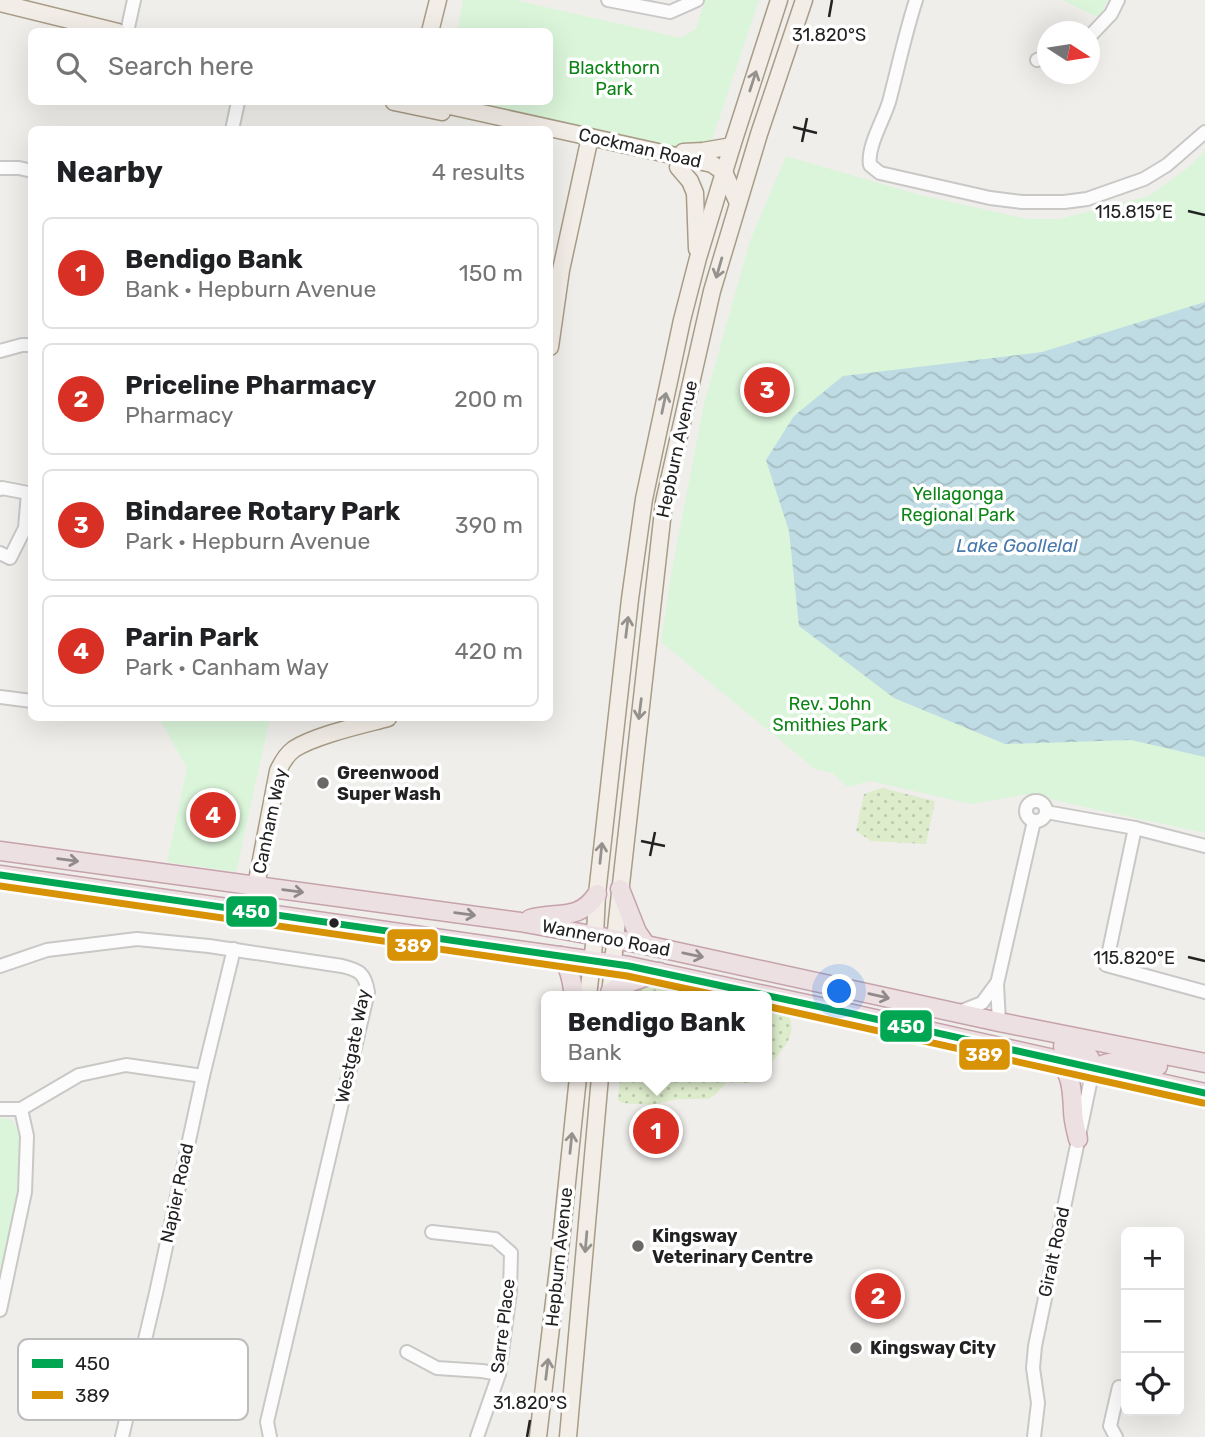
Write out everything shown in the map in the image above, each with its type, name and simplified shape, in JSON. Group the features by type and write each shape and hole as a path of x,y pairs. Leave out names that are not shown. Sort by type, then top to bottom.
{"highway":[{"name":"Wanneroo Road","path":"0,851 520,922 646,945 999,1022 1205,1063"},
{"name":"Wanneroo Road","path":"0,876 613,964 747,991"},
{"path":"620,889 637,932 646,945"},
{"path":"520,922 543,915 561,916 578,912 591,904 597,894"},
{"path":"561,956 574,991"},
{"path":"764,970 760,976 763,983 796,991 816,1006"},
{"path":"615,991 628,983 659,972"},
{"name":"Wanneroo Road","path":"772,996 1205,1093"},
{"path":"949,1011 957,1023 1081,1050 1091,1059 1093,1069 1103,1063 1123,1060 1205,1073"},
{"path":"1059,1060 1066,1068 1071,1085 1077,1139"}],"main road":[{"path":"431,28 438,0"},
{"path":"440,28 446,0"},
{"name":"Hepburn Avenue","path":"589,991 630,599 644,499 698,258 779,0"},
{"name":"Hepburn Avenue","path":"610,991 664,502 712,291 804,0"},
{"path":"0,3 102,28"},
{"path":"0,13 65,28"},
{"name":"Cockman Road","path":"426,105 498,126"},
{"name":"Cockman Road","path":"427,105 521,126"},
{"name":"Cockman Road","path":"553,133 712,164 724,172 738,203"},
{"name":"Cockman Road","path":"553,138 584,140 710,175 724,172 739,163 757,142"},
{"path":"553,268 584,140"},
{"path":"553,326 584,140"},
{"path":"639,149 654,146 686,152 732,145"},
{"path":"678,167 690,181 695,193 698,258"},
{"name":"Canham Way","path":"251,885 268,775 276,754 296,736 345,721"},
{"name":"Canham Way","path":"245,912 278,771 285,758 296,748 311,741 378,721"},
{"name":"Hepburn Avenue","path":"538,1437 578,1082"},
{"name":"Hepburn Avenue","path":"568,1437 600,1082"}],"street":[{"path":"128,28 134,0"},
{"path":"608,0 670,12 697,0"},
{"path":"916,0 884,117 870,151 870,166 880,173 990,198 1021,202 1064,202 1087,198 1144,179 1167,165 1205,132"},
{"path":"1100,26 1111,14 1118,0"},
{"path":"233,126 237,105"},
{"path":"0,168 28,170"},
{"path":"0,351 28,345"},
{"path":"0,489 28,493 26,528 10,558 0,554"},
{"path":"0,696 28,700"},
{"path":"1038,800 1044,804 1046,812 1042,819 1034,821 1027,816 1027,805 1038,800"},
{"path":"1046,812 1135,828 1205,846"},
{"path":"999,1022 997,984 1034,821"},
{"path":"1135,828 1107,965 1205,992"},
{"name":"Westgate Way","path":"0,966 47,950 137,939 234,949 354,969 366,980 368,992 267,1422 270,1437"},
{"name":"Napier Road","path":"144,1339 234,949"},
{"path":"949,1011 982,1003 997,984"},
{"path":"0,1109 21,1109 79,1076 126,1065 203,1076"},
{"name":"Giralt Road","path":"1034,1437 1038,1404 1033,1368 1035,1346 1093,1069"},
{"path":"0,1307 25,1192 27,1136 21,1109"},
{"name":"Sarre Place","path":"432,1232 495,1239 511,1253 510,1292 499,1374 477,1437"},
{"path":"407,1352 437,1368 499,1374"},
{"path":"1116,1437 1110,1426 1119,1387"}],"green space":[{"name":"Blackthorn Park","path":"463,0 515,0 681,38 696,29 705,0 759,0 707,155 478,105 553,105 553,28 458,28"},
{"path":"1062,0 1107,0 1100,18"},
{"name":"Yellagonga Regional Park","path":"1205,150 1205,833 1029,794 971,804 870,781 848,787 832,773 815,769 661,642 670,580 704,404 750,241 786,156 920,195 1027,219 1059,219 1149,196 1190,166"},
{"path":"161,721 269,721 236,872 167,862 187,768"},
{"path":"882,788 935,801 926,844 871,841 856,831 864,794"},
{"path":"647,987 674,991 636,991"},
{"path":"772,1010 787,1014 791,1022 790,1036 772,1062"},
{"path":"620,1082 752,1082 726,1083 708,1099 678,1099 651,1105 623,1103 618,1100"},
{"path":"0,1118 11,1119 19,1134 22,1174 15,1221 0,1281"}],"water":[{"name":"Lake Goollelal","path":"1205,302 1205,757 1131,740 1005,744 894,698 799,626 789,531 766,460 794,416 843,376 1042,352"}],"transit line":[{"name":"450","path":"0,875 629,966 746,991"},
{"name":"389","path":"0,886 627,976 697,991"},
{"name":"450","path":"772,997 1205,1093"},
{"name":"389","path":"772,1007 1203,1103"}],"place":[{"name":"Bindaree Rotary Park","path":"767,390"},
{"name":"Greenwood Super Wash","path":"323,783"},
{"name":"Parin Park","path":"213,815"},
{"name":"Bendigo Bank","path":"656,1131"},
{"name":"Kingsway Veterinary Centre","path":"638,1246"},
{"name":"Priceline Pharmacy","path":"878,1296"},
{"name":"Kingsway City","path":"856,1348"}],"park label":[{"name":"Rev. John Smithies Park","path":"830,714"}]}
